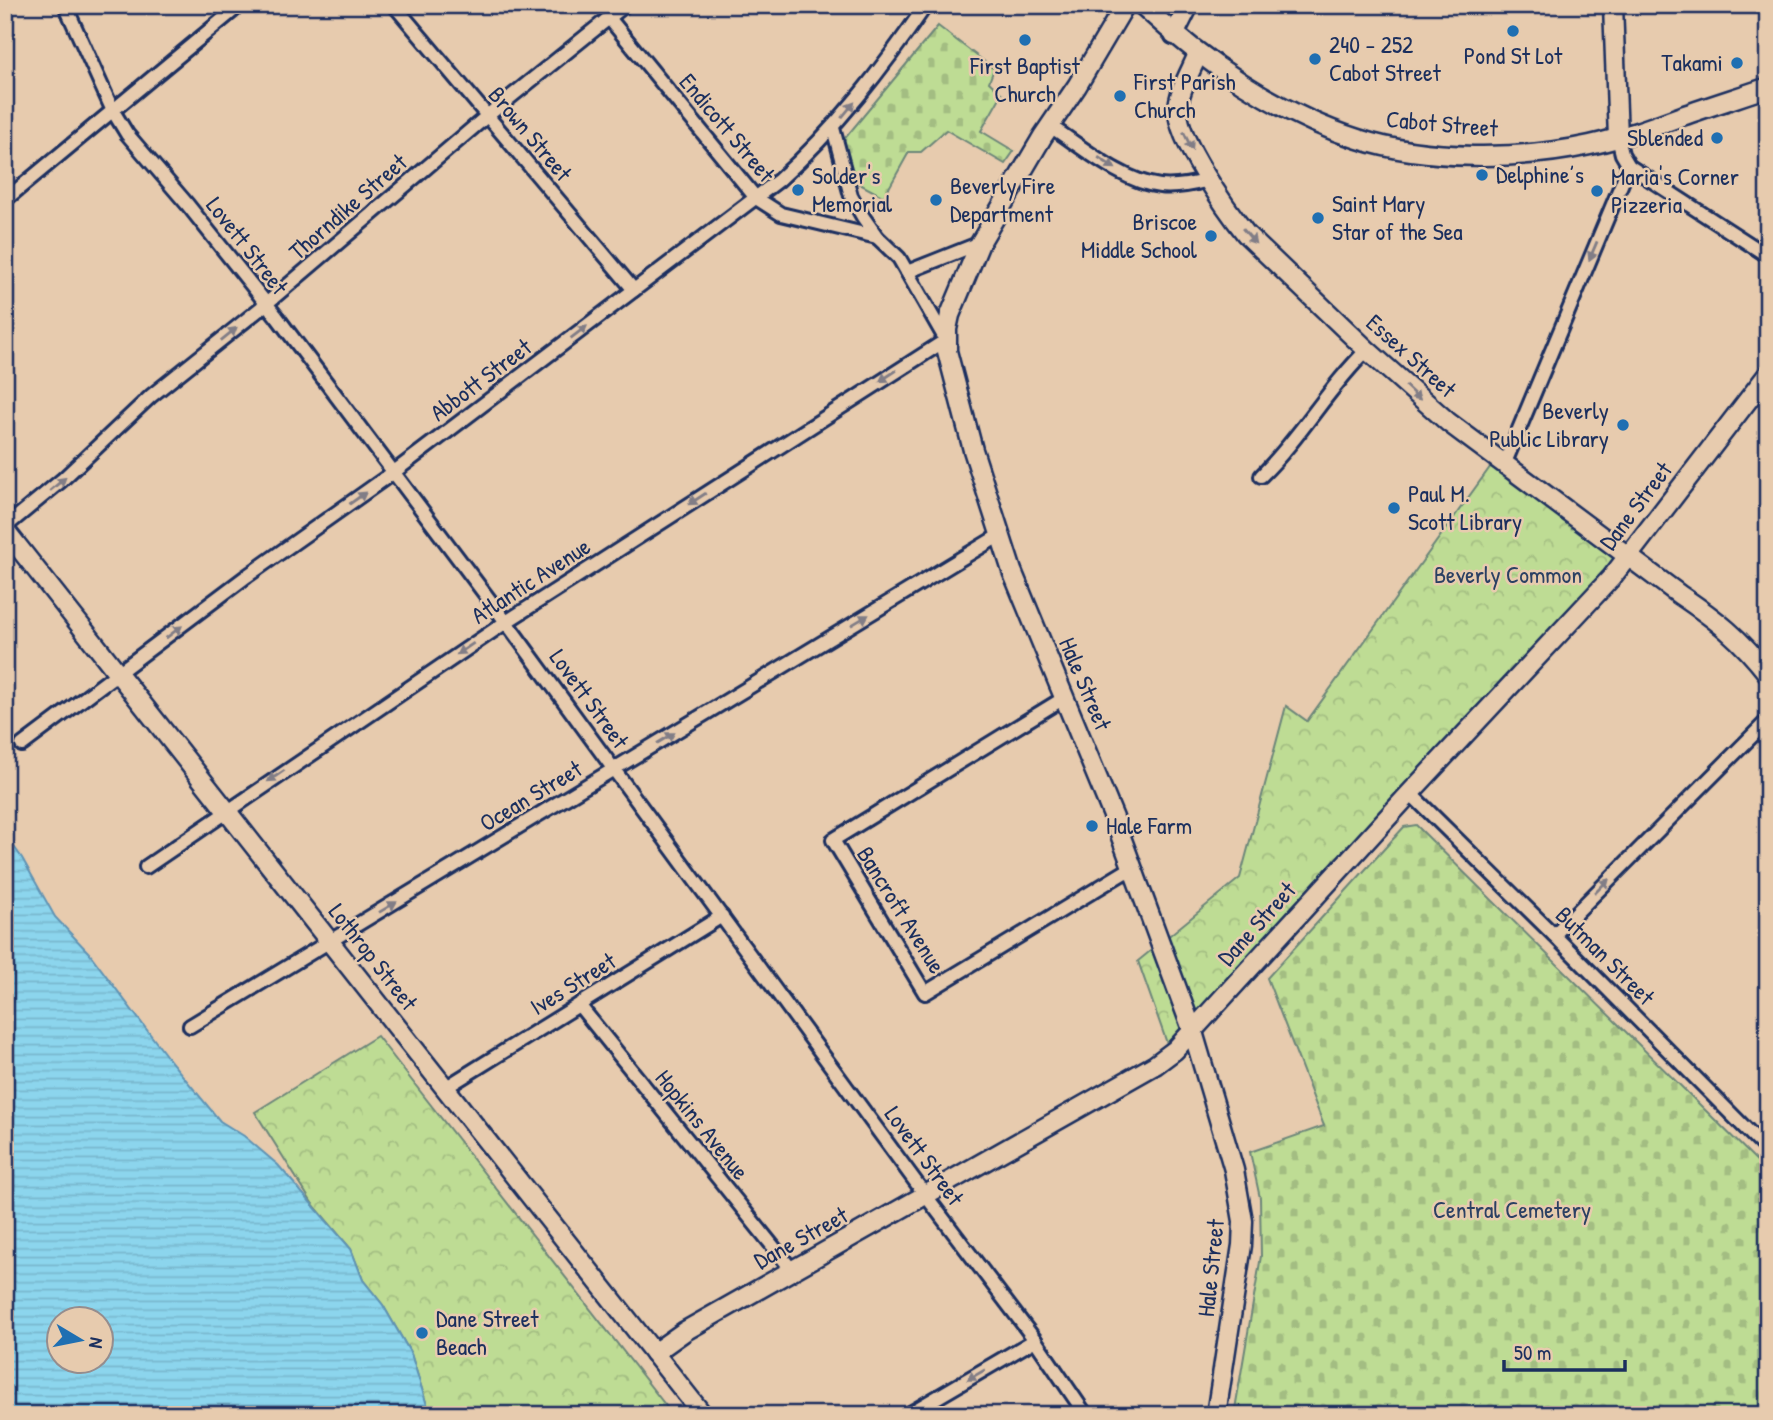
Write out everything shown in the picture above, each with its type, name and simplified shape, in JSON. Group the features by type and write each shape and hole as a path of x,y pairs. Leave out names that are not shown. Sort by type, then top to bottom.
{"main road":[{"name":"Hale Street","path":"1125,5 980,243 955,299 946,340 949,362 973,450 1000,535 1025,606 1133,867 1193,1032 1228,1144 1243,1221 1216,1415"},
{"name":"Cabot Street","path":"1142,5 1198,54 1303,116 1358,139 1442,153 1535,154 1618,138 1768,87"},
{"path":"1174,35 1189,5"},
{"path":"1614,5 1618,138"},
{"name":"Essex Street","path":"1198,54 1178,103 1177,113 1186,139 1209,180 1246,234 1436,413 1727,628 1768,674"},
{"name":"Dane Street","path":"653,1353 685,1331 926,1196 1175,1051 1629,557 1768,374"},
{"name":"Lothrop Street","path":"5,529 703,1415"}],"street":[{"name":"Lovett Street","path":"65,5 113,111 127,134 187,204 266,304 394,472 615,769 926,1196 1035,1340 1086,1415"},
{"path":"5,200 240,5"},
{"name":"Brown Street","path":"394,5 634,290"},
{"name":"Thorndike Street","path":"5,529 82,463 151,396 266,304 486,116 625,5"},
{"name":"Abbott Street","path":"22,745 247,576 394,472 756,198 798,163 832,128 867,86 926,5"},
{"name":"Endicott Street","path":"609,18 756,198 781,214 877,237"},
{"path":"1050,125 1127,176 1144,183 1161,187 1209,180"},
{"path":"832,128 851,196 877,237 889,246 907,272 946,340"},
{"path":"1618,138 1622,154 1629,166 1768,256"},
{"path":"1504,465 1629,166"},
{"path":"907,272 980,243"},
{"name":"Atlantic Avenue","path":"146,867 506,622 946,340"},
{"path":"1261,476 1295,441 1332,389 1367,350"},
{"name":"Ocean Street","path":"190,1026 1000,535"},
{"name":"Bancroft Avenue","path":"1064,698 833,840 925,993 1133,867"},
{"path":"1554,935 1768,720"},
{"name":"Butman Street","path":"1410,793 1768,1151"},
{"name":"Ives Street","path":"445,1088 722,916"},
{"name":"Hopkins Avenue","path":"579,1005 792,1270"},
{"path":"907,1415 1035,1340"}],"green space":[{"path":"938,26 994,69 989,82 1002,94 981,131 1014,151 1005,164 946,130 921,152 909,152 884,197 854,181 841,143"},
{"name":"Beverly Common","path":"1496,459 1624,563 1168,1046 1138,961 1240,878 1286,706 1307,721"},
{"name":"Central Cemetery","path":"1416,825 1768,1172 1768,1415 1234,1415 1261,1256 1260,1198 1250,1152 1324,1126 1267,978 1404,827"},
{"path":"377,1036 673,1415 430,1415 411,1354 383,1305 363,1280 351,1249 312,1203 255,1112"}],"water":[{"path":"5,834 22,858 55,917 89,953 168,1058 220,1121 244,1136 278,1165 351,1249 363,1280 383,1305 411,1354 430,1415 5,1415"}],"place":[{"name":"Pond St Lot","path":"1513,31"},
{"name":"First Baptist Church","path":"1025,40"},
{"name":"240 - 252 Cabot Street","path":"1315,59"},
{"name":"Takami","path":"1737,63"},
{"name":"First Parish Church","path":"1120,96"},
{"name":"Sblended","path":"1717,138"},
{"name":"Delphine’s","path":"1482,175"},
{"name":"Solder's Memorial","path":"798,190"},
{"name":"Maria's Corner Pizzeria","path":"1597,191"},
{"name":"Beverly Fire Department","path":"936,200"},
{"name":"Saint Mary Star of the Sea","path":"1318,218"},
{"name":"Briscoe Middle School","path":"1211,236"},
{"name":"Beverly Public Library","path":"1623,425"},
{"name":"Paul M. Scott Library","path":"1394,508"},
{"name":"Hale Farm","path":"1092,826"},
{"name":"Dane Street Beach","path":"422,1333"}]}
